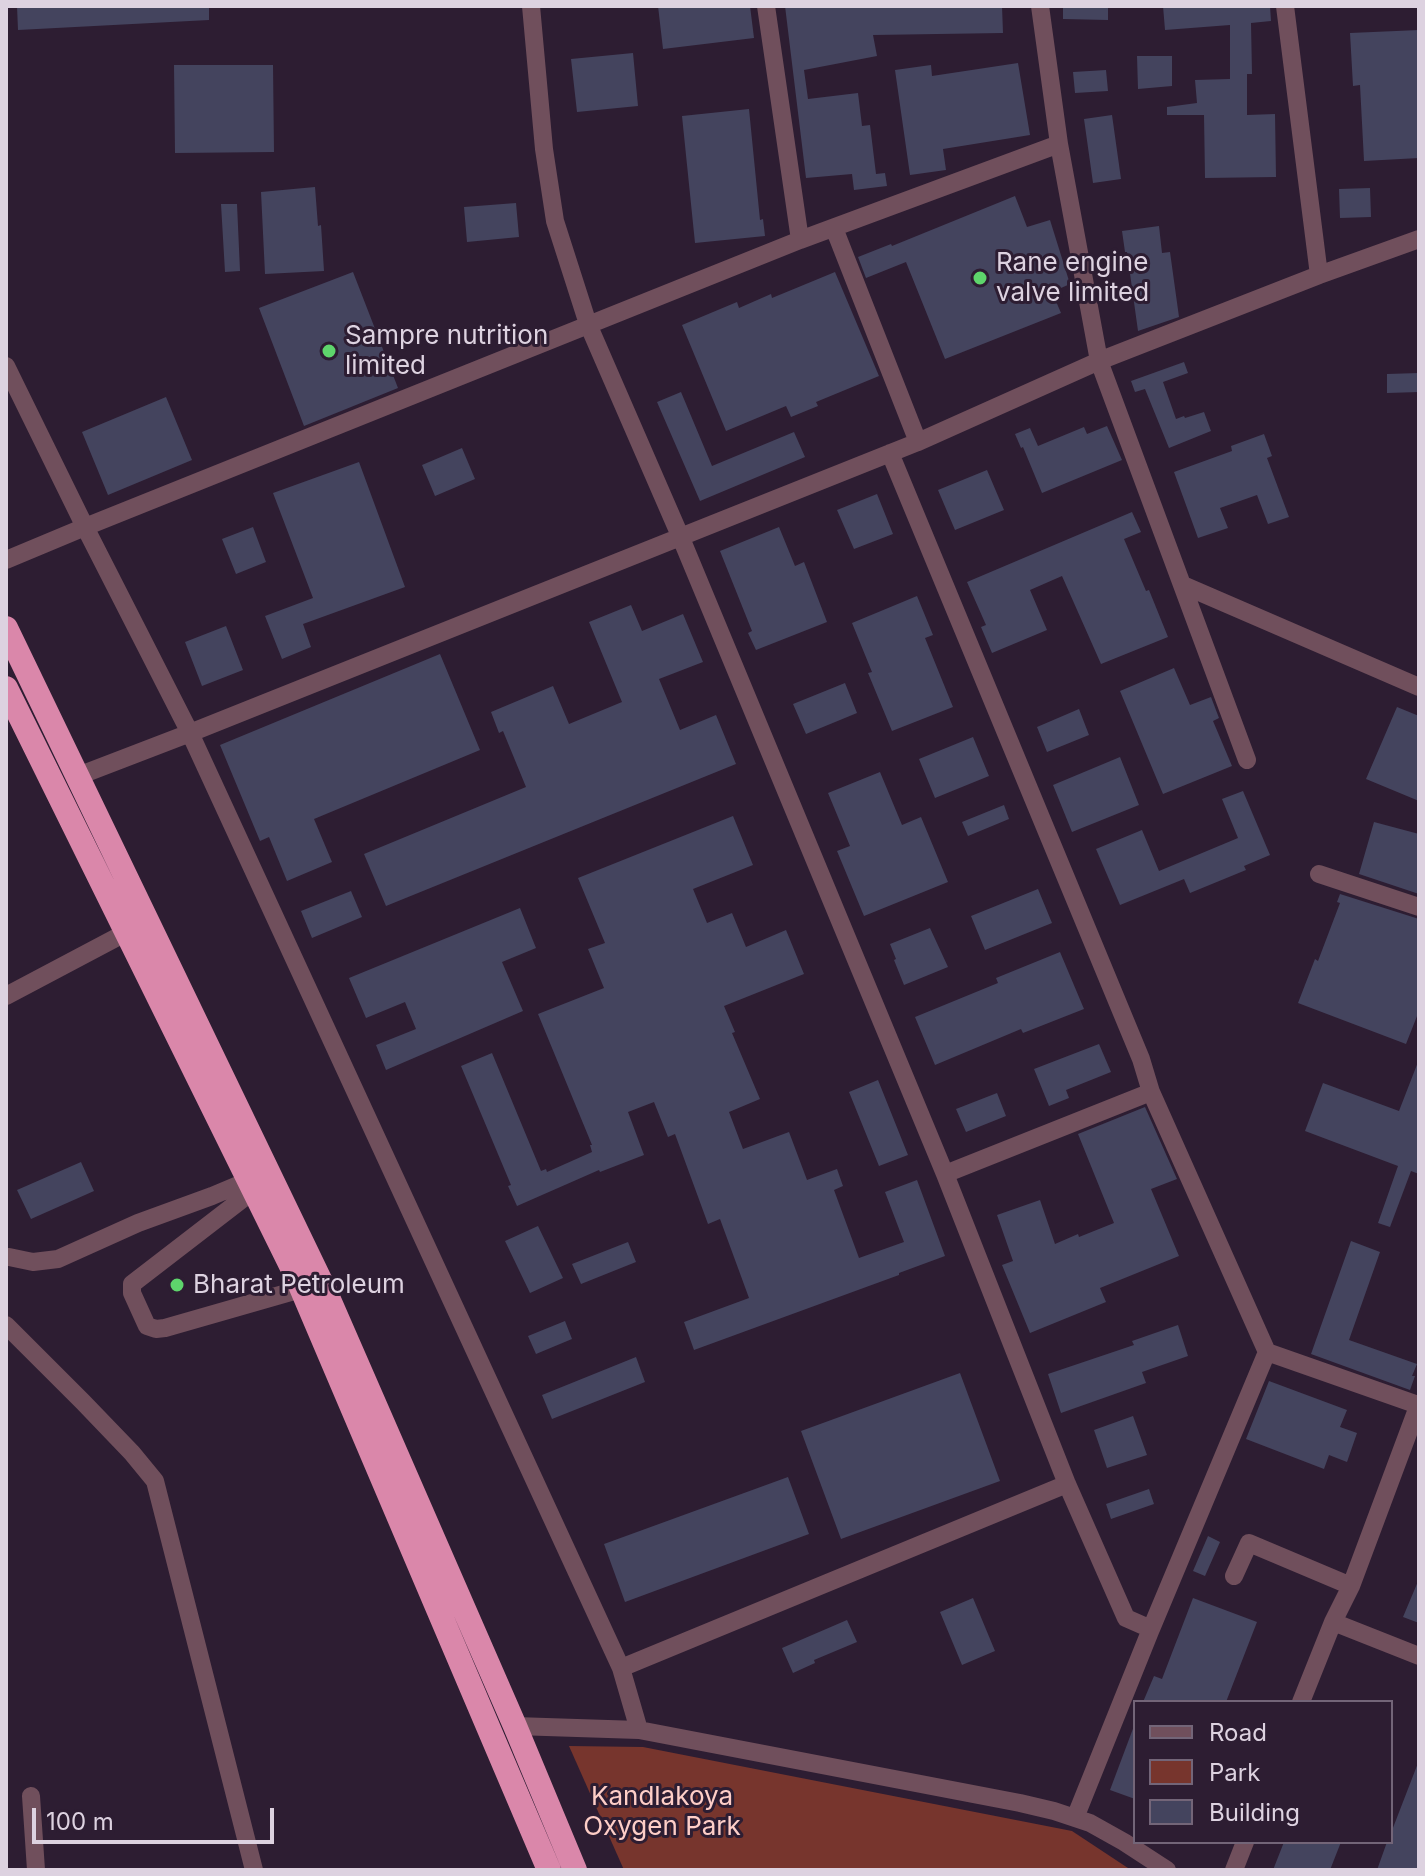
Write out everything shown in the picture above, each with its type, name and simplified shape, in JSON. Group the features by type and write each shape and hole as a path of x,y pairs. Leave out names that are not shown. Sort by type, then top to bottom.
{"highway":[{"path":"6,628 324,1288 575,1870"},
{"path":"6,688 301,1289 549,1870"}],"street":[{"path":"531,6 544,149 555,221 588,324 681,538 945,1174 1067,1484 1126,1618 1151,1629"},
{"path":"766,6 800,240"},
{"path":"1040,6 1059,144 1099,361 1247,760"},
{"path":"1285,6 1319,275"},
{"path":"6,560 800,240 1059,144"},
{"path":"834,228 918,442"},
{"path":"78,776 918,442 1099,361 1419,239"},
{"path":"6,366 190,733 621,1668 639,1730"},
{"path":"890,453 1141,1059 1151,1092 1267,1352 1075,1818"},
{"path":"1183,585 1419,687"},
{"path":"1319,874 1419,907"},
{"path":"6,996 127,932"},
{"path":"945,1174 1151,1092"},
{"path":"9,1257 33,1262 58,1259 138,1223 252,1185"},
{"path":"252,1185 132,1284 132,1293 147,1326 165,1328 301,1289"},
{"path":"6,1325 102,1422 155,1481 254,1870"},
{"path":"1267,1352 1419,1404 1351,1586 1302,1700"},
{"path":"621,1668 1067,1484"},
{"path":"1234,1576 1249,1543 1351,1586"},
{"path":"1333,1622 1419,1656"},
{"path":"515,1726 639,1730 1054,1811 1090,1823 1167,1870"},
{"path":"31,1796 36,1870"},
{"path":"1234,1870 1244,1844"}],"green space":[{"name":"Kandlakoya Oxygen Park","path":"569,1746 643,1747 1072,1831 1131,1870 624,1870"}],"building":[{"path":"17,6 209,6 209,20 18,30"},
{"path":"658,6 750,6 754,38 663,49"},
{"path":"785,6 1002,6 1003,33 873,35 877,56 804,70 808,99 858,93 862,126 870,125 876,174 885,173 887,186 854,190 852,174 806,178"},
{"path":"1063,6 1108,6 1108,20 1063,19"},
{"path":"1163,6 1270,6 1271,21 1251,23 1252,74 1247,74 1247,115 1275,114 1276,177 1205,178 1204,115 1167,115 1167,107 1197,103 1195,80 1230,79 1230,25 1165,30"},
{"path":"1419,30 1419,158 1364,161 1360,85 1353,86 1350,33"},
{"path":"633,53 638,106 577,112 571,59"},
{"path":"1137,56 1172,56 1172,86 1138,89"},
{"path":"1018,63 1030,135 943,149 946,170 910,175 895,70 931,65 932,76"},
{"path":"174,65 273,65 274,152 175,153"},
{"path":"1106,70 1108,91 1075,93 1073,72"},
{"path":"749,109 760,220 763,219 765,236 695,243 682,116"},
{"path":"1112,115 1121,179 1093,183 1084,119"},
{"path":"315,187 324,271 265,274 261,192"},
{"path":"1370,188 1371,217 1340,218 1339,189"},
{"name":"Rane engine valve limited","path":"1015,196 1027,227 1050,220 1070,284 1052,292 1061,313 945,359 906,262 866,278 858,257"},
{"path":"516,203 519,237 467,242 464,207"},
{"path":"221,204 237,204 240,271 225,272"},
{"path":"1159,226 1162,253 1170,252 1179,317 1138,331 1122,231"},
{"name":"Sampre nutrition limited","path":"353,272 398,388 304,426 259,308"},
{"path":"835,272 879,376 816,402 818,406 791,417 786,406 726,431 682,325 737,302 739,308 771,294 772,298"},
{"path":"1184,362 1188,373 1163,382 1176,419 1204,412 1211,431 1169,448 1145,389 1135,392 1131,381"},
{"path":"1419,373 1419,392 1387,393 1387,374"},
{"path":"681,392 712,466 794,432 805,457 700,501 657,402"},
{"path":"166,397 192,460 108,495 82,432"},
{"path":"1107,426 1122,460 1042,493 1015,434 1030,428 1038,446 1084,427 1087,434"},
{"path":"1264,434 1272,456 1267,458 1289,517 1268,524 1257,495 1220,508 1228,528 1198,538 1174,472 1232,451 1231,446"},
{"path":"462,448 475,479 435,496 422,465"},
{"path":"359,462 405,587 303,624 311,647 282,659 265,616 313,598 273,493"},
{"path":"987,470 1004,510 955,530 938,490"},
{"path":"877,494 893,534 854,549 837,510"},
{"path":"1132,512 1141,532 1124,539 1168,637 1101,664 1062,576 1030,590 1047,630 992,653 981,627 986,625 967,582"},
{"path":"253,527 266,562 236,574 222,539"},
{"path":"779,527 795,566 804,562 827,622 756,650 748,633 752,631 720,551"},
{"path":"917,596 933,635 925,638 953,707 892,731 852,623"},
{"path":"631,605 642,631 683,614 703,662 659,679 680,730 716,715 736,764 386,906 364,854 526,787 503,731 499,733 491,712 553,686 569,724 622,702 589,622"},
{"path":"226,626 243,670 202,686 185,642"},
{"path":"440,654 480,750 314,819 332,862 287,881 269,837 260,841 220,745"},
{"path":"1174,668 1190,705 1211,697 1219,718 1213,721 1232,766 1163,794 1120,691"},
{"path":"845,683 857,713 806,734 793,704"},
{"path":"1397,707 1419,716 1419,801 1366,779"},
{"path":"1079,709 1089,735 1047,752 1037,727"},
{"path":"973,737 989,776 935,798 919,759"},
{"path":"1120,757 1139,805 1072,832 1053,785"},
{"path":"880,772 902,825 921,817 948,882 864,916 837,851 850,846 828,793"},
{"path":"1243,791 1270,855 1244,866 1246,870 1190,893 1184,879 1120,905 1096,849 1142,830 1159,871 1238,838 1222,799"},
{"path":"1004,805 1009,819 968,836 962,822"},
{"path":"733,816 753,865 693,889 707,923 732,913 746,947 786,930 804,974 724,1006 760,1099 729,1112 743,1149 789,1132 807,1180 837,1169 843,1186 834,1190 859,1258 904,1242 885,1192 917,1180 945,1256 694,1350 684,1322 749,1298 720,1219 708,1224 675,1134 668,1137 654,1102 628,1112 644,1155 599,1170 517,1206 461,1066 492,1053 541,1171 546,1169 547,1172 592,1152 592,1145 538,1014 604,988 588,949 605,943 578,878"},
{"path":"1374,822 1419,834 1419,894 1359,874"},
{"path":"1038,889 1052,923 985,950 971,916"},
{"path":"351,891 362,917 312,938 301,911"},
{"path":"1340,894 1419,919 1419,1011 1406,1044 1298,1003 1315,959 1318,961 1340,903 1337,902"},
{"path":"520,908 536,948 502,962 523,1011 386,1070 376,1045 416,1029 405,1002 366,1018 349,978"},
{"path":"930,928 948,967 904,985 890,944"},
{"path":"1060,952 1084,1009 1023,1033 1021,1029 935,1065 915,1017 998,983 996,978"},
{"path":"1099,1044 1111,1072 1066,1090 1069,1098 1049,1106 1034,1069"},
{"path":"1418,1062 1419,1174 1411,1171 1390,1227 1378,1223 1398,1166 1305,1131 1323,1083 1399,1111"},
{"path":"878,1080 908,1155 879,1166 849,1092"},
{"path":"997,1093 1006,1116 966,1132 956,1109"},
{"path":"1145,1107 1177,1179 1151,1189 1179,1256 1100,1288 1106,1302 1030,1333 1002,1265 1013,1261 997,1215 1040,1200 1055,1244 1114,1223 1078,1134"},
{"path":"81,1162 94,1191 31,1219 17,1190"},
{"path":"538,1226 563,1278 530,1293 505,1241"},
{"path":"1351,1241 1380,1252 1349,1340 1417,1364 1410,1390 1311,1354"},
{"path":"628,1242 636,1262 581,1284 572,1264"},
{"path":"565,1321 572,1339 536,1354 528,1336"},
{"path":"1178,1325 1188,1356 1142,1372 1146,1383 1061,1413 1048,1374 1134,1345 1132,1341"},
{"path":"636,1357 645,1382 552,1419 542,1395"},
{"path":"960,1373 1000,1481 841,1539 801,1431"},
{"path":"1269,1381 1347,1410 1340,1427 1357,1433 1347,1462 1329,1455 1324,1469 1246,1439"},
{"path":"1133,1416 1147,1455 1107,1468 1094,1430"},
{"path":"788,1477 809,1534 625,1602 604,1544"},
{"path":"1149,1489 1154,1504 1111,1519 1106,1504"},
{"path":"1208,1536 1220,1542 1205,1576 1193,1571"},
{"path":"1419,1579 1419,1623 1403,1617"},
{"path":"973,1598 995,1651 962,1665 940,1612"},
{"path":"1193,1598 1257,1622 1227,1700 1144,1700 1154,1676 1162,1679"},
{"path":"847,1620 857,1642 814,1660 815,1663 793,1673 782,1648"},
{"path":"1133,1729 1133,1798 1110,1790"},
{"path":"1418,1763 1419,1870 1377,1870 1386,1844 1393,1844 1393,1828"},
{"path":"1283,1844 1340,1844 1330,1870 1273,1870"}],"place":[{"name":"Rane engine valve limited","path":"980,278"},
{"name":"Sampre nutrition limited","path":"329,351"},
{"name":"Bharat Petroleum","path":"177,1285"}]}
